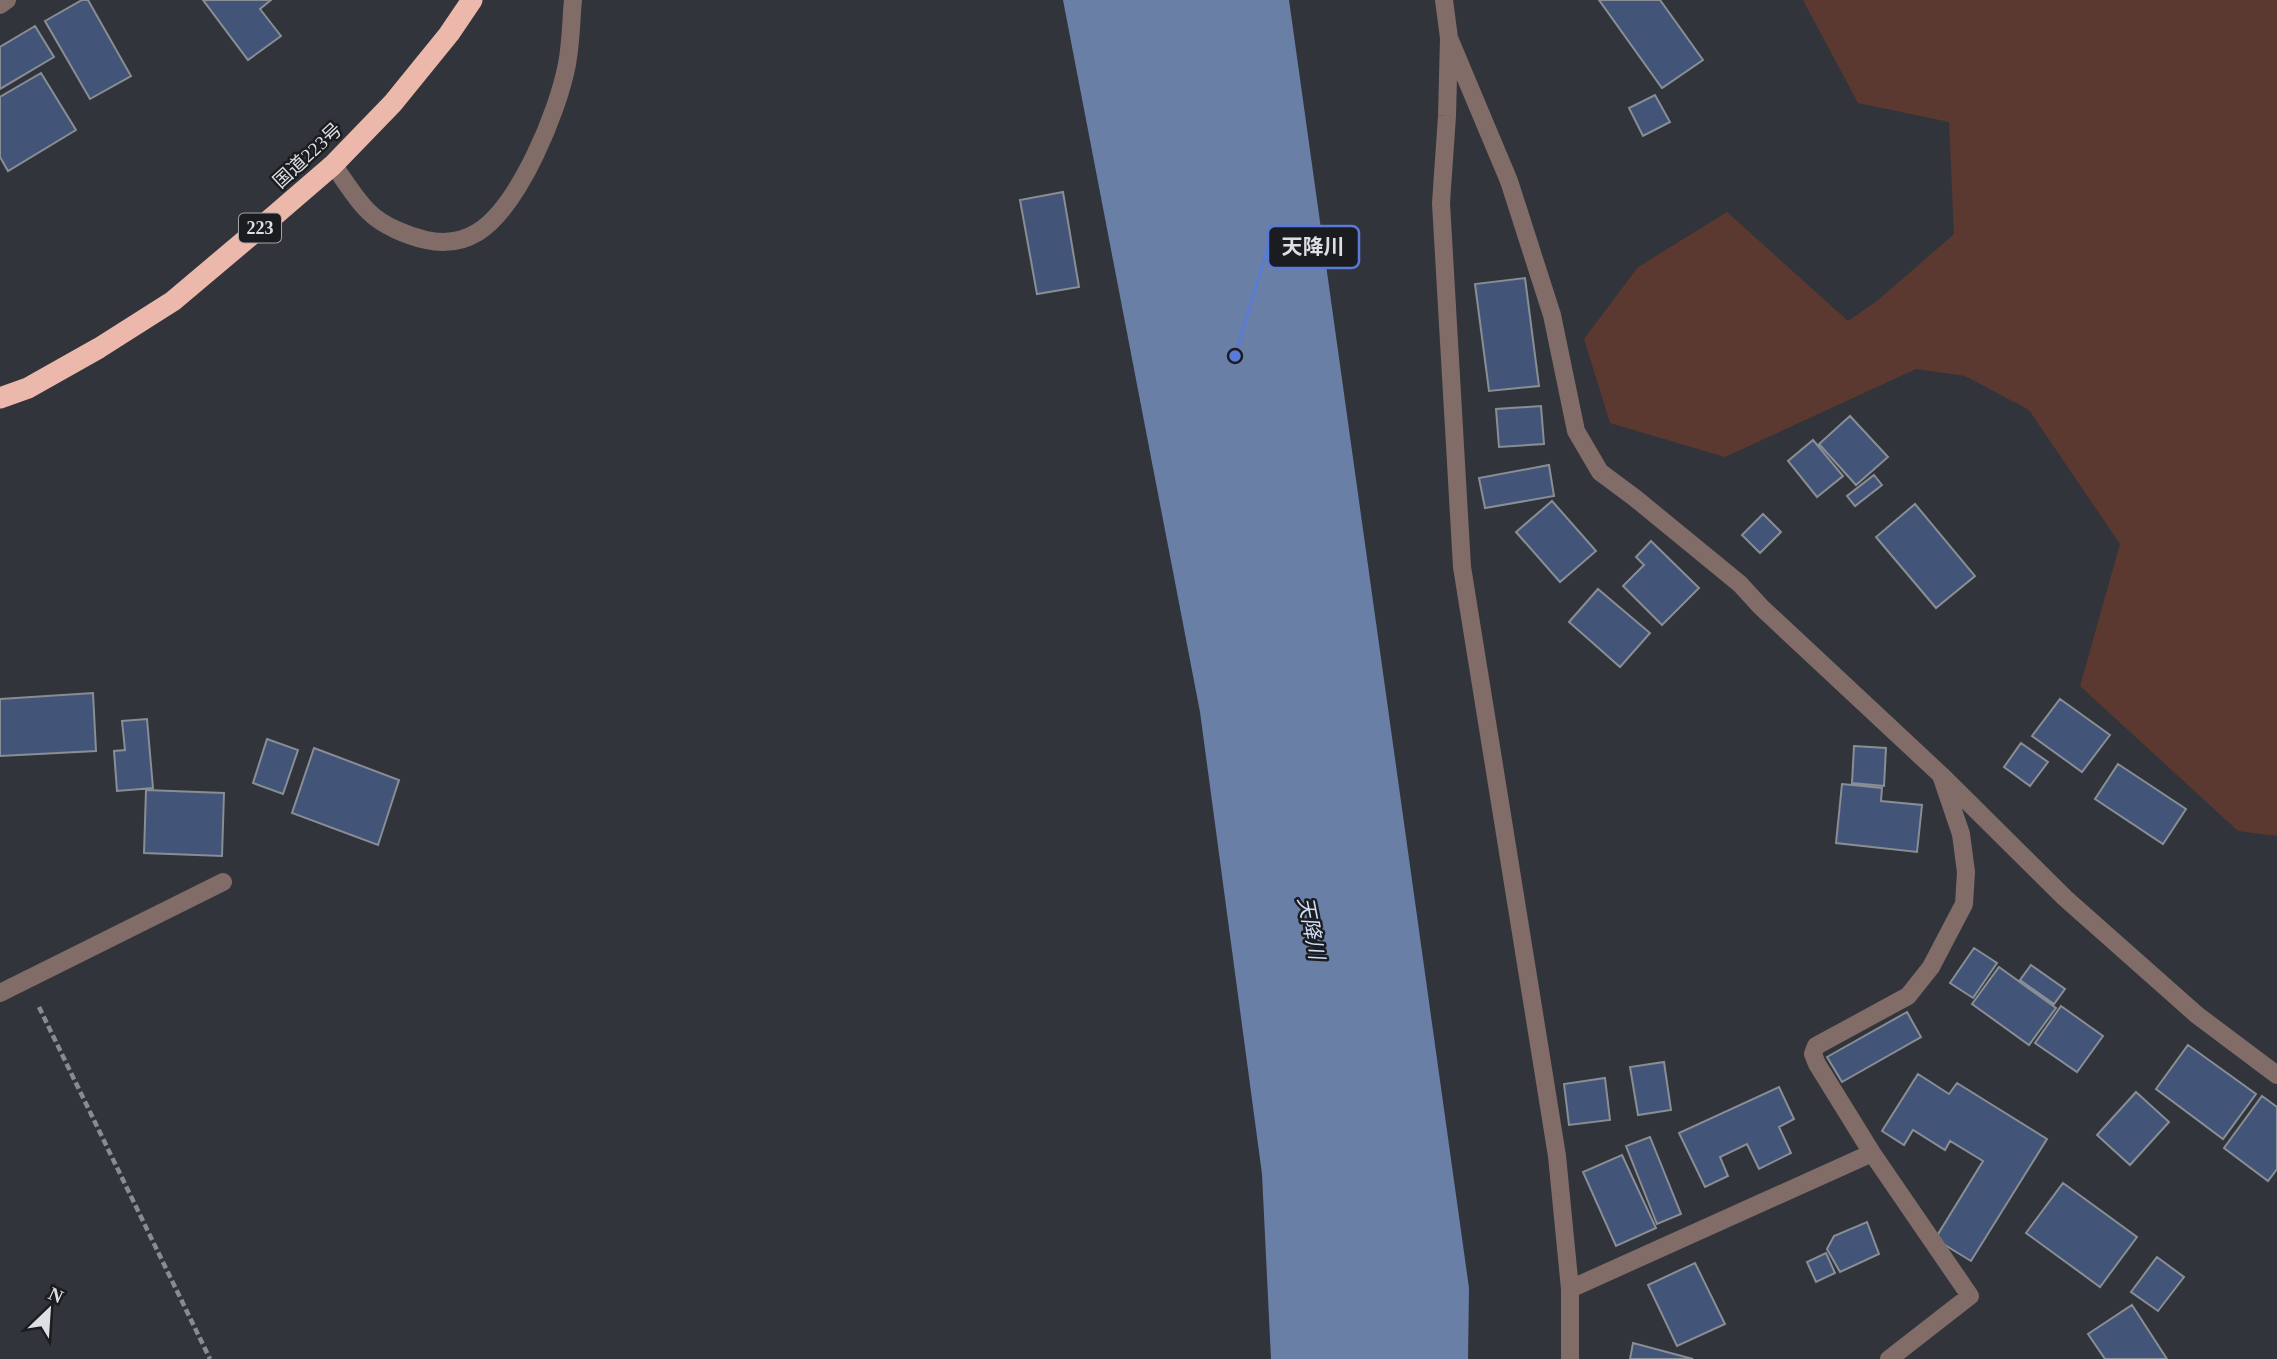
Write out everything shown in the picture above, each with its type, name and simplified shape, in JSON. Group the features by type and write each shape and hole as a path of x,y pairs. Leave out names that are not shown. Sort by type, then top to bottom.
{"highway":[{"name":"国道223号","path":"0,398 28,388 99,348 173,301 333,165 393,103 449,34 472,0"}],"street":[{"path":"0,5 7,0"},
{"path":"333,165 370,213 408,236 444,244 476,233 498,215 516,190 547,128 567,64 573,0"},
{"path":"1444,0 1449,38 1441,202 1462,567 1557,1156 1570,1289 1570,1359"},
{"path":"1449,38 1509,181 1552,314 1576,431 1600,472 1740,584 1760,607 1941,775 2075,907 2197,1015 2277,1075"},
{"path":"1889,1359 1970,1296 1872,1153 1813,1054 1816,1046 1908,996 1931,967 1964,904 1966,872 1961,834 1941,775"},
{"path":"0,993 223,882"},
{"path":"1570,1289 1872,1153"}],"path":[{"path":"27,981 210,1359"}],"shaded area":[{"path":"1803,0 2277,0 2277,836 2238,831 2080,686 2120,544 2029,410 1965,376 1916,369 1725,457 1610,423 1584,339 1638,267 1727,212 1848,321 1877,301 1954,234 1949,122 1858,103"}],"water":[{"name":"天降川","path":"1063,0 1289,0 1469,1288 1468,1359 1271,1359 1262,1174 1200,712"}],"building":[{"path":"82,0 88,0 131,76 90,99 45,21"},
{"path":"203,0 271,0 260,9 281,36 248,60"},
{"path":"1599,0 1660,0 1703,60 1662,88"},
{"path":"35,26 54,57 0,89 0,47"},
{"path":"41,73 76,130 8,171 0,157 0,97"},
{"path":"1655,95 1670,122 1643,136 1629,108"},
{"path":"1063,192 1079,287 1037,294 1020,200"},
{"path":"1525,278 1539,386 1489,391 1475,284"},
{"path":"1541,406 1544,444 1499,447 1496,409"},
{"path":"1850,416 1888,457 1856,485 1819,444"},
{"path":"1813,440 1843,476 1817,497 1788,461"},
{"path":"1549,465 1554,496 1485,508 1479,478"},
{"path":"1874,475 1882,485 1855,506 1847,496"},
{"path":"1552,501 1596,551 1560,582 1516,532"},
{"path":"1915,504 1975,576 1936,608 1876,537"},
{"path":"1763,514 1781,532 1760,553 1742,535"},
{"path":"1651,541 1699,588 1662,625 1623,586 1644,565 1636,557"},
{"path":"1598,589 1650,633 1620,667 1569,622"},
{"path":"93,693 96,751 0,756 0,699"},
{"path":"2060,699 2110,735 2082,772 2032,736"},
{"path":"147,719 153,788 117,791 114,751 125,750 122,721"},
{"path":"267,739 298,750 283,794 253,783"},
{"path":"2021,743 2048,762 2030,786 2004,767"},
{"path":"1854,746 1886,748 1884,786 1852,783"},
{"path":"314,748 399,780 378,845 292,813"},
{"path":"2118,764 2186,809 2163,844 2095,799"},
{"path":"1842,784 1882,788 1881,801 1922,805 1917,852 1836,843"},
{"path":"146,790 224,793 222,856 144,853"},
{"path":"1974,948 1997,963 1973,998 1950,983"},
{"path":"2031,965 2065,989 2054,1004 2020,980"},
{"path":"1999,967 2056,1008 2029,1045 1972,1004"},
{"path":"2061,1006 2103,1036 2077,1072 2035,1043"},
{"path":"1907,1012 1921,1037 1842,1082 1827,1057"},
{"path":"2188,1045 2256,1094 2223,1139 2156,1089"},
{"path":"1664,1062 1671,1110 1638,1115 1630,1067"},
{"path":"1918,1074 1949,1094 1957,1083 2047,1139 1971,1261 1935,1239 1983,1161 1950,1141 1945,1150 1913,1130 1904,1145 1882,1131"},
{"path":"1605,1078 1610,1120 1569,1125 1564,1084"},
{"path":"1779,1087 1794,1119 1779,1127 1791,1153 1759,1169 1747,1144 1720,1157 1728,1176 1705,1187 1679,1133"},
{"path":"2136,1092 2169,1122 2130,1165 2097,1135"},
{"path":"2262,1096 2277,1107 2277,1169 2268,1181 2224,1148"},
{"path":"1650,1137 1681,1214 1657,1224 1626,1146"},
{"path":"1622,1155 1656,1228 1616,1246 1583,1172"},
{"path":"2063,1183 2137,1237 2100,1287 2026,1233"},
{"path":"1867,1222 1879,1254 1840,1272 1827,1249 1834,1236"},
{"path":"1826,1253 1835,1273 1816,1282 1807,1262"},
{"path":"2157,1257 2184,1277 2158,1311 2131,1292"},
{"path":"1695,1263 1725,1324 1677,1346 1648,1285"},
{"path":"2132,1305 2167,1359 2105,1359 2088,1334"},
{"path":"1633,1343 1693,1359 1630,1359"}],"place":[{"name":"天降川","path":"1235,356"}]}
